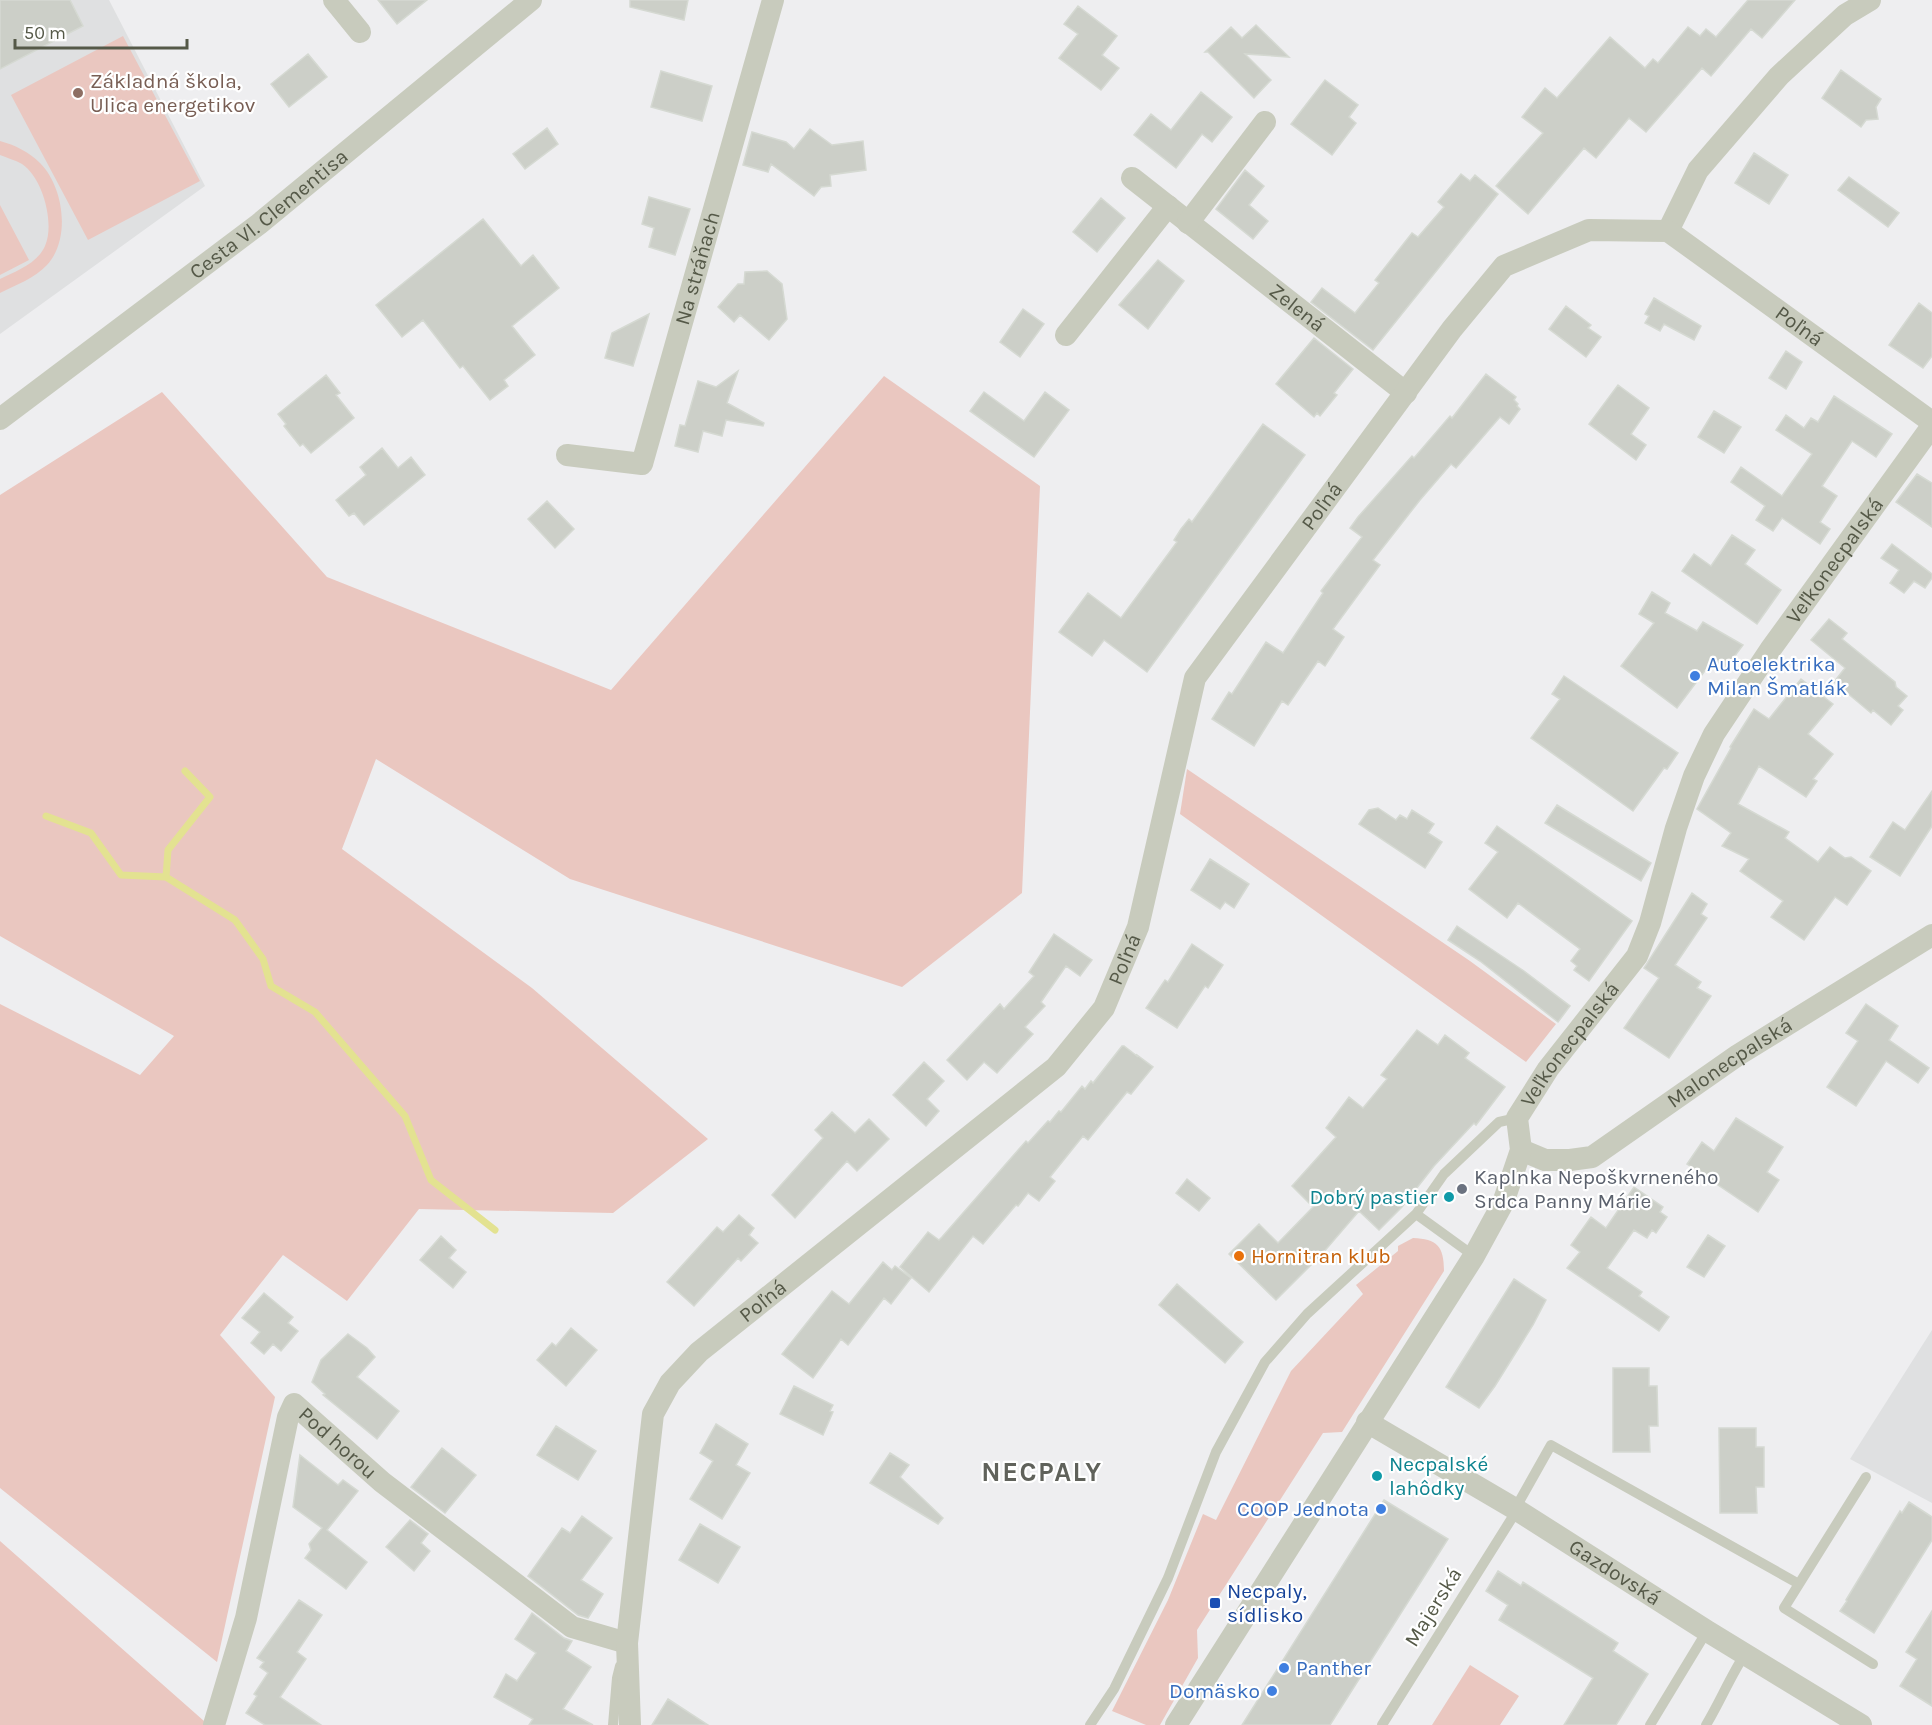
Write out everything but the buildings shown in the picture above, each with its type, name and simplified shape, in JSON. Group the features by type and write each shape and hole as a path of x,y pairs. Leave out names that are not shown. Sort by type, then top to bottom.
{"street":[{"path":"334,0 360,32"},
{"name":"Cesta Vl. Clementisa","path":"0,419 260,224 531,0"},
{"name":"Na stráňach","path":"567,454 642,464 773,0"},
{"path":"1668,231 1698,170 1779,76 1845,15 1870,0"},
{"path":"1188,222 1265,122"},
{"name":"Zelená","path":"1132,178 1406,393"},
{"path":"1066,335 1168,206"},
{"name":"Poľná","path":"630,1725 627,1643 653,1414 670,1383 699,1352 1056,1067 1104,1008 1138,927 1195,678 1452,329 1504,266 1589,230 1668,231 1932,424"},
{"name":"Veľkonecpalská","path":"1176,1725 1474,1256 1503,1203 1521,1149 1517,1118 1542,1079 1637,956 1650,923 1676,828 1694,776 1714,734 1770,650 1932,424"},
{"name":"Malonecpalská","path":"1521,1149 1545,1160 1592,1157 1738,1055 1932,934"},
{"name":"Pod horou","path":"214,1725 246,1618 288,1417 294,1404 382,1482 572,1627 627,1643"},
{"name":"Gazdovská","path":"1367,1422 1516,1509 1860,1725"}],"lane":[{"path":"1090,1725 1114,1689 1163,1588 1216,1452 1265,1362 1307,1314 1416,1214 1444,1174 1499,1122 1517,1118"},
{"path":"1416,1214 1474,1256"},
{"name":"Majerská","path":"1382,1725 1516,1509 1551,1444 1799,1584"},
{"path":"1866,1476 1784,1608 1873,1664"},
{"path":"1650,1725 1707,1631"},
{"path":"613,1725 617,1678 627,1643"},
{"path":"1706,1725 1744,1654"}],"shaded area":[{"name":"Základná škola, Ulica energetikov","path":"0,0 109,0 205,186 0,334"},
{"path":"123,36 200,181 88,240 11,95"},
{"path":"0,141 26,152 48,173 59,199 62,228 55,254 47,265 31,277 0,293 0,279 37,258 45,246 49,226 45,202 36,180 22,164 0,155"},
{"path":"0,205 29,260 0,275"},
{"path":"884,376 1040,486 1022,893 902,987 570,879 376,759 342,849 532,988 708,1139 613,1213 419,1209 347,1301 283,1255 220,1335 275,1397 217,1662 0,1488 0,1004 140,1075 174,1036 0,936 0,495 162,392 327,577 611,690"},
{"path":"1187,769 1470,961 1556,1024 1526,1062 1180,814"},
{"path":"1413,1238 1428,1240 1438,1246 1443,1255 1444,1271 1342,1432 1323,1433 1197,1630 1198,1658 1160,1725 1146,1725 1112,1711 1168,1600 1203,1514 1216,1520 1291,1371 1363,1294 1356,1285 1398,1251 1398,1246"},
{"path":"1932,1330 1932,1503 1850,1459"},
{"path":"0,1541 204,1721 204,1725 0,1725"},
{"path":"1470,1665 1519,1696 1500,1725 1432,1725"}],"waterway":[{"path":"166,877 168,850 210,797 185,771"},
{"path":"46,816 91,833 121,875 166,877 235,920 263,959 271,986 315,1012 405,1116 431,1180 495,1230"}],"place":[{"name":"Základná škola, Ulica energetikov","path":"78,93"},
{"name":"Autoelektrika Milan Šmatlák","path":"1695,676"},
{"name":"Kaplnka Nepoškvrneného Srdca Panny Márie","path":"1462,1189"},
{"name":"Dobrý pastier","path":"1449,1197"},
{"name":"Hornitran klub","path":"1239,1256"},
{"name":"Necpalské lahôdky","path":"1377,1476"},
{"name":"COOP Jednota","path":"1381,1509"},
{"name":"Necpaly, sídlisko","path":"1215,1603"},
{"name":"Panther","path":"1284,1668"},
{"name":"Domäsko","path":"1272,1691"}],"district":[{"name":"NECPALY","path":"1042,1472"}]}
